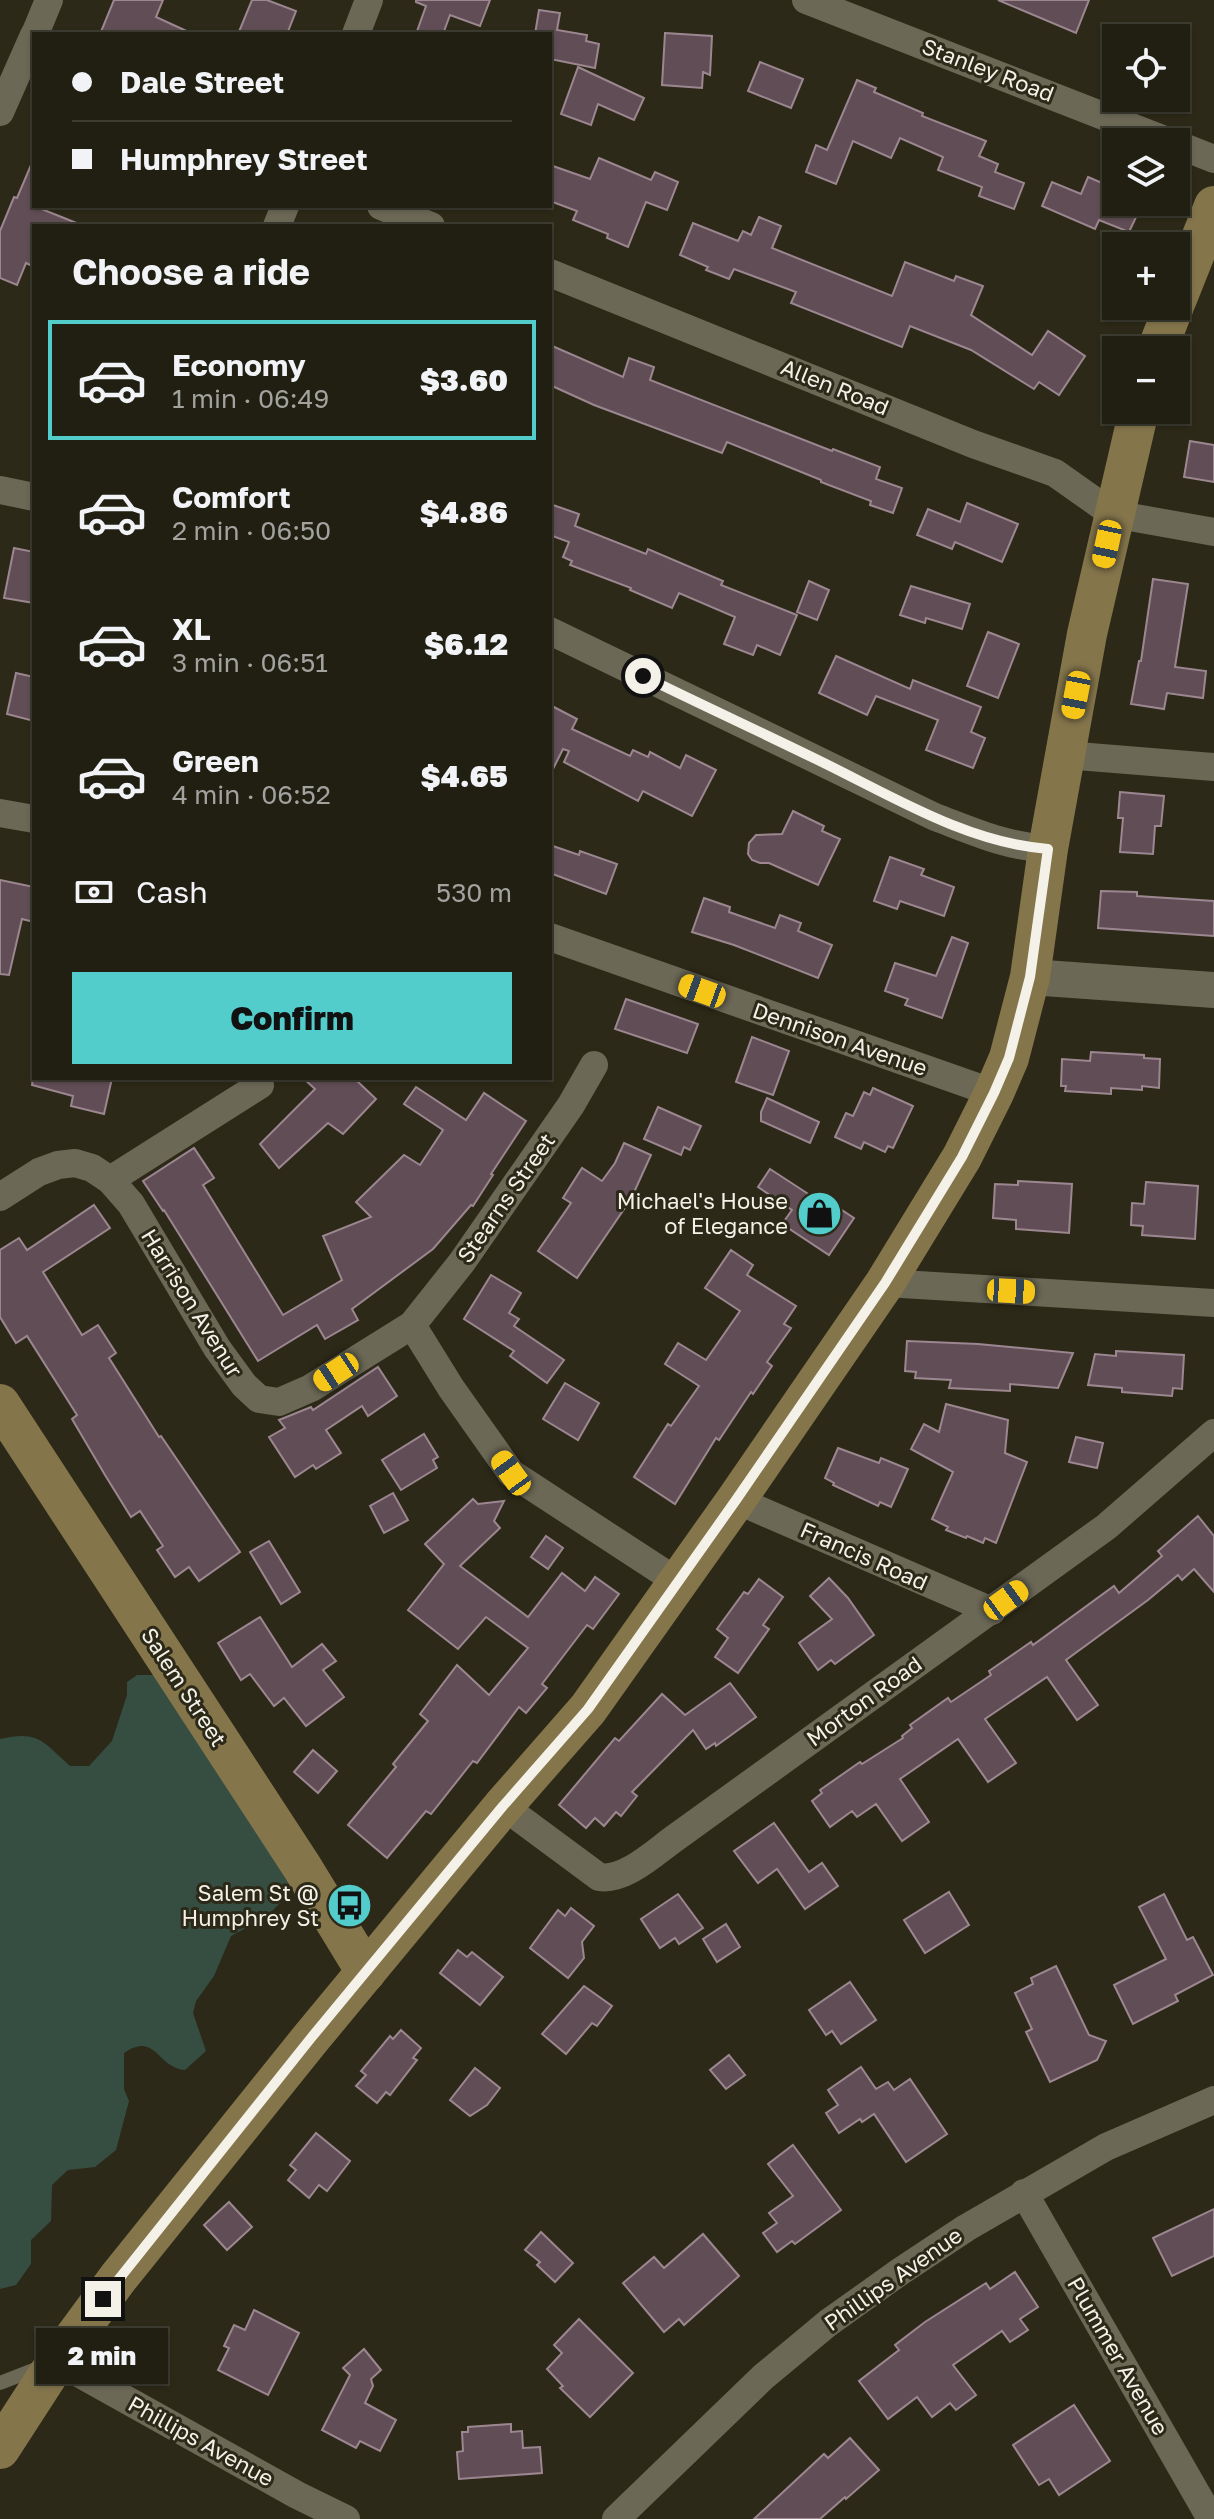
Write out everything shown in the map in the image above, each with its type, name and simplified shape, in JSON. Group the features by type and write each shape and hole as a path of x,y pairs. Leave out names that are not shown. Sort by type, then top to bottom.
{"main road":[{"path":"1190,266 1214,206"},
{"path":"0,2449 57,2361 118,2278 503,1806 588,1709 885,1283 962,1157 1009,1058 1030,977 1048,849 1087,634 1136,424"},
{"name":"Salem Street","path":"0,1404 302,1867 366,1972"}],"street":[{"path":"35,32 49,0"},
{"path":"357,32 369,0"},
{"name":"Stanley Road","path":"806,0 1134,128"},
{"path":"0,112 32,40"},
{"path":"1190,150 1214,159"},
{"path":"386,208 426,224"},
{"name":"Allen Road","path":"552,274 973,444 1055,473 1113,514"},
{"path":"0,490 32,497"},
{"path":"1113,514 1214,532"},
{"path":"552,632 935,817 1001,842 1048,849"},
{"path":"1065,755 1214,767"},
{"path":"0,813 32,819"},
{"name":"Dennison Avenue","path":"552,938 994,1093"},
{"path":"1030,977 1214,990"},
{"name":"Stearns Street","path":"412,1325 470,1250 571,1105 594,1065"},
{"path":"0,1197 39,1172 58,1165 75,1163 92,1168 110,1180 260,1085"},
{"name":"Harrison Avenur","path":"110,1180 131,1204 217,1348 244,1385 259,1399 279,1402 311,1388 412,1325"},
{"path":"885,1283 1214,1303"},
{"path":"412,1325 451,1388 511,1473 678,1582"},
{"name":"Morton Road","path":"503,1806 599,1877 611,1879 624,1873 1106,1527 1214,1433"},
{"name":"Francis Road","path":"736,1500 992,1611"},
{"name":"Phillips Avenue","path":"616,2519 763,2377 828,2323 901,2271 1024,2193 1106,2147 1214,2100"},
{"name":"Plummer Avenue","path":"1024,2193 1211,2519"},
{"name":"Phillips Avenue","path":"57,2361 297,2495 346,2519"}],"lane":[{"path":"0,2383 57,2361"}],"green space":[{"path":"137,1675 157,1675 164,1679 290,1885 280,1903 265,1918 231,1936 214,1976 196,2001 193,2013 206,2051 185,2070 175,2068 143,2046 124,2053 124,2089 129,2101 116,2150 95,2167 68,2170 52,2185 51,2221 31,2240 31,2264 16,2285 0,2289 0,1739 32,1737 40,1740 70,1766 89,1766 112,1741 127,1695 127,1682"}],"building":[{"path":"114,0 163,0 156,17 189,32 101,32"},
{"path":"252,0 267,0 296,11 288,32 239,32"},
{"path":"490,0 480,26 450,15 444,32 417,32 426,6 416,2"},
{"path":"998,0 1089,0 1076,33"},
{"path":"539,10 560,13 557,30 587,35 586,41 599,44 595,68 552,59 552,32 535,32"},
{"path":"665,33 712,36 710,75 703,72 702,88 662,85"},
{"path":"760,62 803,79 791,108 748,91"},
{"path":"578,67 644,98 634,120 598,104 591,125 561,114"},
{"path":"857,80 876,88 874,92 923,113 922,116 986,141 979,156 998,164 995,172 1024,183 1014,209 979,196 982,187 938,170 943,157 900,138 891,158 853,141 836,184 806,172 816,145 827,150"},
{"path":"599,158 651,180 655,172 678,182 667,210 646,202 628,247 607,238 608,234 573,220 577,211 552,202 552,166 590,179"},
{"path":"32,163 32,208 79,224 32,224 32,266 26,263 17,285 0,278 0,231 14,197 17,198"},
{"path":"1088,177 1102,183 1102,216 1137,216 1129,232 1099,220 1095,229 1042,206 1052,182 1081,194"},
{"path":"759,217 781,226 772,248 892,296 905,262 954,281 956,276 983,286 971,315 1032,355 1048,331 1085,356 1059,395 1039,382 1034,389 971,350 910,326 902,347 791,303 796,292 734,269 729,279 680,255 693,223 738,241 743,231 751,235"},
{"path":"552,346 623,377 629,358 654,367 650,380 880,467 876,479 902,488 893,513 727,442 722,453 552,386"},
{"path":"1190,441 1214,445 1214,482 1184,477"},
{"path":"967,503 1018,524 1002,562 955,542 952,549 917,535 928,509 960,522"},
{"path":"552,505 579,514 575,526 646,554 648,549 723,581 721,585 797,615 780,655 757,645 753,655 724,644 735,617 679,593 672,608 631,588 570,565 572,561 563,557 569,542 552,536"},
{"path":"14,548 32,552 32,603 4,598"},
{"path":"1153,579 1188,584 1175,667 1206,671 1203,698 1167,693 1164,709 1131,704"},
{"path":"809,581 829,590 817,620 797,612"},
{"path":"911,586 970,604 962,629 926,618 925,623 900,615"},
{"path":"988,632 1019,644 998,698 967,686"},
{"path":"836,656 910,689 913,680 981,707 971,732 985,738 973,768 926,750 938,720 876,696 867,715 819,693"},
{"path":"16,673 32,677 32,720 7,714"},
{"path":"552,706 577,719 572,729 630,756 633,750 648,757 650,752 680,768 686,755 716,770 692,816 643,791 638,801 564,762 569,751 563,749 552,771"},
{"path":"1120,792 1164,796 1161,826 1155,826 1153,854 1120,852 1123,818 1118,818"},
{"path":"793,811 824,826 822,831 840,839 818,885 769,863 752,860 748,854 749,843 756,835 782,834"},
{"path":"552,846 579,855 580,851 617,864 606,894 552,874"},
{"path":"890,857 924,869 921,875 954,887 944,916 900,901 897,909 874,901"},
{"path":"0,880 32,887 32,922 22,919 9,975 0,974"},
{"path":"1101,891 1214,901 1214,936 1098,928"},
{"path":"704,898 730,907 729,912 775,928 780,915 801,923 798,931 832,945 818,978 692,932"},
{"path":"952,937 968,943 942,1018 905,1005 908,999 885,991 895,963 936,976"},
{"path":"626,999 698,1024 687,1053 615,1029"},
{"path":"752,1037 789,1051 773,1095 736,1082"},
{"path":"1091,1052 1160,1059 1159,1088 1111,1088 1111,1094 1065,1091 1066,1086 1061,1086 1062,1059 1090,1061"},
{"path":"33,1080 112,1080 104,1114 71,1106 73,1096 32,1085"},
{"path":"305,1080 356,1080 376,1099 343,1134 328,1123 279,1168 260,1144 315,1089"},
{"path":"416,1087 466,1120 484,1093 526,1121 473,1206 433,1249 352,1309 358,1320 325,1339 317,1325 258,1361 143,1181 194,1148 214,1178 203,1185 283,1315 342,1280 323,1236 371,1217 356,1202 404,1155 420,1165 443,1130 404,1104"},
{"path":"873,1088 913,1106 893,1148 888,1146 885,1152 864,1142 861,1149 835,1137 846,1113 853,1116 864,1092 870,1095"},
{"path":"767,1098 819,1122 810,1143 761,1121"},
{"path":"658,1107 701,1126 690,1150 684,1147 681,1155 644,1139"},
{"path":"624,1143 651,1155 631,1199 577,1278 538,1251 571,1203 563,1198 582,1168 602,1181"},
{"name":"Michael's House of Elegance","path":"770,1169 816,1199 819,1195 854,1218 829,1255 782,1224 792,1210 758,1187"},
{"path":"1018,1181 1072,1184 1069,1233 1016,1229 1016,1220 993,1218 995,1184 1018,1185"},
{"path":"1146,1182 1198,1186 1195,1239 1142,1235 1143,1226 1131,1225 1132,1203 1144,1204"},
{"path":"94,1205 110,1228 43,1272 82,1335 98,1325 116,1353 109,1358 159,1437 240,1552 199,1581 189,1567 175,1577 157,1550 163,1546 140,1511 131,1517 105,1475 72,1419 77,1415 27,1336 16,1343 0,1317 0,1250 19,1238 27,1250"},
{"path":"731,1250 753,1265 747,1275 796,1306 784,1324 791,1328 767,1362 772,1366 719,1440 716,1438 675,1504 634,1477 668,1424 671,1426 699,1386 665,1364 678,1343 706,1360 740,1311 705,1288"},
{"path":"491,1275 521,1293 509,1313 519,1319 514,1326 564,1360 547,1383 510,1356 514,1351 464,1319"},
{"path":"907,1341 1073,1353 1058,1388 1010,1384 1010,1391 949,1388 951,1380 915,1378 916,1372 905,1371"},
{"path":"1116,1351 1184,1355 1182,1389 1173,1388 1172,1396 1122,1392 1122,1388 1088,1385 1095,1354 1116,1356"},
{"path":"378,1367 397,1396 368,1416 362,1406 326,1430 341,1453 316,1469 313,1465 295,1477 269,1437 285,1428 279,1420 311,1407 313,1410"},
{"path":"565,1383 599,1403 578,1440 543,1419"},
{"path":"946,1404 1008,1420 1005,1453 1027,1462 996,1543 985,1538 983,1543 966,1538 946,1530 948,1527 932,1519 953,1472 911,1449 924,1424 939,1432"},
{"path":"424,1434 438,1457 433,1460 437,1468 401,1490 382,1460"},
{"path":"1076,1437 1103,1443 1097,1468 1069,1462"},
{"path":"838,1448 879,1463 881,1458 908,1469 891,1507 880,1502 878,1506 833,1485 825,1478"},
{"path":"393,1493 408,1520 384,1533 370,1506"},
{"path":"473,1499 478,1504 504,1501 494,1521 500,1528 460,1566 528,1617 562,1573 585,1591 595,1577 619,1594 593,1629 587,1625 542,1684 547,1688 526,1713 519,1707 477,1763 473,1761 431,1814 426,1811 387,1858 348,1825 396,1767 393,1764 428,1721 420,1714 457,1665 489,1695 528,1648 486,1617 458,1649 408,1610 444,1564 425,1544"},
{"path":"1198,1516 1214,1536 1214,1592 1194,1569 1182,1580 1178,1575 1066,1660 1098,1705 1077,1720 1047,1677 985,1719 1016,1763 988,1782 958,1739 900,1779 929,1822 902,1841 876,1804 857,1817 852,1811 830,1827 812,1801 822,1793 820,1790 860,1762 862,1764 903,1738 912,1728 910,1725 948,1698 951,1702 991,1675 989,1671 1031,1642 1033,1645 1114,1586 1119,1593 1162,1556 1158,1551"},
{"path":"546,1536 563,1548 548,1569 531,1557"},
{"path":"269,1541 300,1592 281,1604 250,1552"},
{"path":"829,1578 848,1598 874,1635 835,1664 831,1660 818,1670 799,1643 832,1619 810,1596"},
{"path":"759,1579 783,1597 763,1625 769,1629 738,1673 715,1657 728,1638 717,1629 744,1592 748,1594"},
{"path":"260,1617 292,1667 322,1644 336,1661 323,1670 344,1697 306,1726 284,1698 274,1706 250,1674 241,1680 218,1643"},
{"path":"730,1683 756,1717 716,1746 715,1743 706,1749 693,1730 632,1792 637,1796 621,1816 616,1812 604,1826 595,1818 586,1828 559,1805 615,1738 619,1741 662,1694 685,1715"},
{"path":"313,1750 337,1771 318,1793 294,1772"},
{"path":"774,1823 809,1872 822,1863 838,1886 805,1909 777,1869 758,1883 734,1851"},
{"path":"949,1892 969,1925 925,1953 904,1920"},
{"path":"678,1894 703,1928 679,1944 675,1938 660,1948 641,1919"},
{"path":"1164,1894 1187,1940 1193,1937 1213,1975 1175,1995 1178,2001 1133,2024 1114,1985 1166,1959 1139,1907"},
{"path":"571,1908 594,1926 582,1942 584,1958 568,1978 530,1948 558,1910 565,1916"},
{"path":"726,1924 740,1947 717,1962 703,1939"},
{"path":"458,1950 467,1957 472,1952 503,1977 480,2005 440,1973"},
{"path":"1056,1966 1089,2035 1106,2041 1097,2060 1050,2082 1026,2032 1032,2029 1015,1993 1033,1984 1031,1978"},
{"path":"850,1982 876,2020 841,2044 832,2031 826,2035 809,2010"},
{"path":"584,1986 612,2006 597,2026 592,2023 566,2054 542,2034"},
{"path":"401,2030 421,2048 413,2058 417,2060 390,2095 386,2092 377,2103 356,2086 366,2075 361,2071 390,2036 393,2039"},
{"path":"729,2055 745,2075 726,2089 710,2070"},
{"path":"861,2067 876,2089 888,2082 894,2090 910,2079 947,2134 906,2162 874,2114 839,2133 826,2113 838,2105 828,2090"},
{"path":"475,2068 500,2088 487,2105 470,2116 450,2100"},
{"path":"316,2133 350,2161 327,2191 319,2185 309,2198 288,2180 296,2170 290,2165"},
{"path":"793,2145 841,2210 795,2244 792,2241 777,2252 763,2233 777,2223 769,2213 793,2196 768,2164"},
{"path":"229,2202 252,2227 227,2250 204,2225"},
{"path":"1214,2209 1214,2256 1172,2276 1153,2238"},
{"path":"541,2232 573,2263 555,2282 537,2265 540,2262 525,2250"},
{"path":"703,2234 739,2276 684,2325 679,2319 664,2332 623,2283 654,2257 664,2268"},
{"path":"1015,2272 1038,2307 1020,2319 1028,2330 1010,2342 1002,2331 953,2365 976,2395 956,2410 950,2403 932,2417 917,2397 888,2419 859,2381 899,2350 895,2345 925,2322 986,2283 990,2289"},
{"path":"254,2310 299,2333 268,2395 218,2370 229,2348 224,2346 234,2325 245,2330"},
{"path":"579,2319 633,2373 590,2417 560,2388 563,2386 547,2369 562,2353 554,2345"},
{"path":"364,2349 381,2370 371,2379 373,2386 365,2403 396,2420 380,2451 360,2441 356,2448 322,2430 350,2375 343,2368"},
{"path":"1074,2405 1110,2461 1059,2495 1049,2479 1039,2485 1013,2445"},
{"path":"511,2424 511,2432 522,2431 523,2448 540,2447 542,2473 459,2479 457,2452 463,2451 462,2432 468,2432 468,2427"},
{"path":"850,2438 879,2470 846,2499 820,2519 754,2519 824,2454 828,2458"}],"place":[{"name":"Michael's House of Elegance","path":"819,1214"},
{"name":"Salem St @ Humphrey St","path":"350,1906"}],"route":[{"path":"103,2299 311,2038 503,1806 588,1709 885,1283 962,1157 1009,1058 1030,977 1048,849 1001,842 935,817 643,676"}]}
